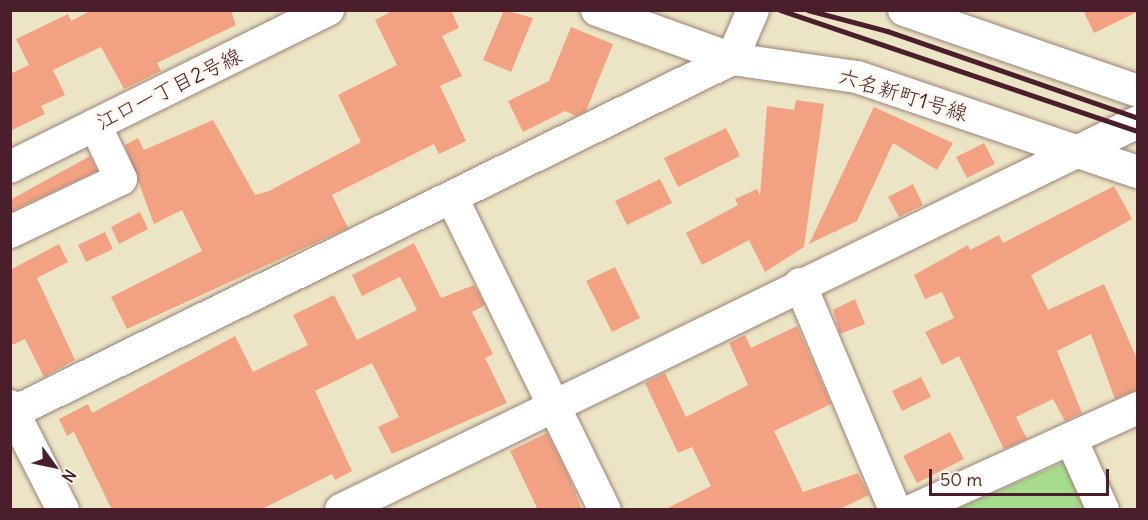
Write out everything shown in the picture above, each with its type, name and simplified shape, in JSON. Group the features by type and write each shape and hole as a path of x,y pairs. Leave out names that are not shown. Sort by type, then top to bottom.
{"street":[{"name":"江口一丁目2号線","path":"10,167 328,10"},
{"name":"六名新町1号線","path":"597,10 732,59 857,76 1137,172"},
{"path":"63,510 11,411 453,200 732,59 753,10"},
{"path":"904,10 1137,92"},
{"path":"341,510 800,284 1137,122"},
{"path":"10,232 121,178 95,125"},
{"path":"453,200 605,510"},
{"path":"800,284 895,510"},
{"path":"913,510 1137,408"},
{"path":"1071,439 1103,510"}],"green space":[{"path":"1064,462 1085,509 954,510"}],"building":[{"path":"92,10 231,10 236,25 157,63 161,71 124,89 101,47 53,70 65,95 41,106 45,114 10,131 10,74 29,65 16,39 68,14 71,21"},
{"path":"394,10 451,10 459,28 442,36 462,76 440,86 466,141 439,154 434,144 332,195 348,228 127,329 111,297 202,251 182,210 154,224 125,145 138,138 144,150 213,120 255,195 269,191 361,142 338,95 397,65 375,20"},
{"path":"504,10 533,18 511,72 483,60"},
{"path":"1083,10 1137,10 1137,12 1094,33"},
{"path":"571,27 613,44 586,111 576,116 565,111 523,132 508,101 549,81"},
{"path":"796,100 824,104 804,247 765,272 749,240 702,265 686,233 738,205 735,199 757,189 760,196 767,106 794,110"},
{"path":"874,107 953,143 937,170 893,143 857,221 809,244"},
{"path":"726,128 740,156 678,187 664,158"},
{"path":"984,143 995,164 967,178 956,157"},
{"path":"90,156 97,171 10,212 10,200"},
{"path":"660,179 672,203 627,225 615,201"},
{"path":"913,184 923,205 899,217 888,197"},
{"path":"1114,186 1132,219 1031,275 1048,310 1104,284 1137,359 1137,390 1115,399 1091,334 1057,351 1082,413 1065,421 1053,399 1016,417 1027,439 1004,449 959,356 942,365 925,332 954,318 942,292 925,299 914,275 968,245 970,250 999,235 1003,243"},
{"path":"140,212 148,229 119,244 111,227"},
{"path":"105,232 113,249 86,262 78,245"},
{"path":"414,243 441,298 474,285 485,305 472,312 493,354 485,358 507,403 392,454 378,427 399,417 372,363 315,391 352,471 335,480 332,474 260,510 112,510 74,432 67,436 59,419 88,404 92,413 235,336 253,372 308,345 293,315 334,295 357,340 417,310 400,277 362,296 352,275"},
{"path":"59,244 68,262 37,278 75,360 44,377 25,339 10,346 10,270"},
{"path":"615,267 640,318 612,332 586,281"},
{"path":"855,299 865,324 840,334 833,310"},
{"path":"797,326 831,404 774,431 803,492 858,473 869,495 838,510 664,510 711,486 692,447 678,453 645,383 665,373 686,417 748,385 729,343 745,335 751,348"},
{"path":"921,377 931,397 902,411 892,391"},
{"path":"950,432 964,459 917,483 903,456"},
{"path":"547,433 569,477 582,510 538,510 510,451"}],"railway":[{"path":"780,10 1138,131"},
{"path":"808,10 887,31 1138,118"}]}
